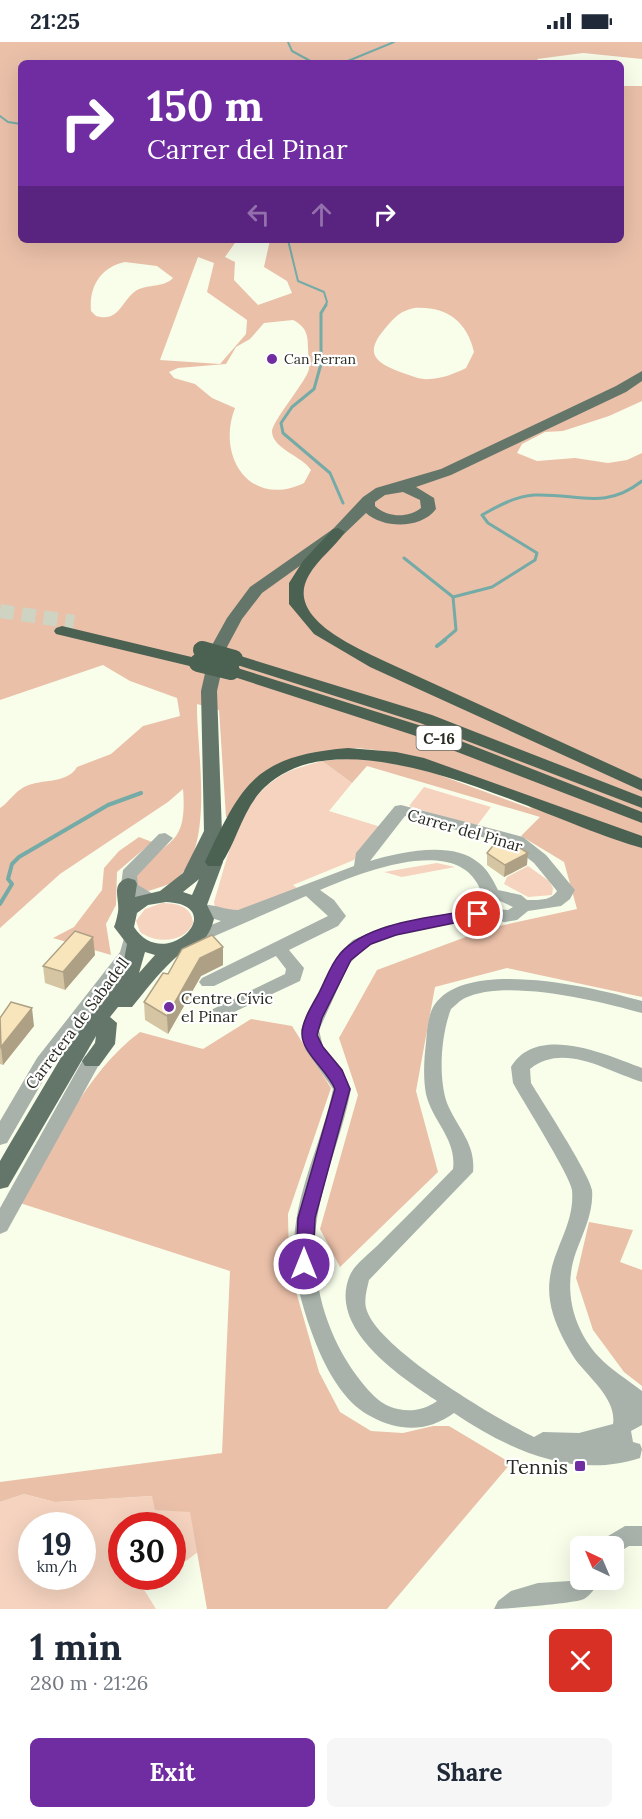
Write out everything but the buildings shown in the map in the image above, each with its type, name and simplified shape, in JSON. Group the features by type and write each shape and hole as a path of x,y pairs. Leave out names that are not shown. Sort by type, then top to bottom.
{"highway":[{"path":"338,532 301,573 296,585 297,603 312,624 330,638 380,664 507,726 642,786"},
{"name":"C-16","path":"68,627 200,656 426,719 642,803"},
{"name":"C-16","path":"233,665 410,728 642,818"},
{"path":"214,862 237,811 248,794 263,780 300,761 352,753 381,754 418,762 642,842"}],"main road":[{"path":"67,1066 158,963 175,947 195,938 205,924 199,907 214,862 209,691 219,647 235,618 256,590 275,574 338,532 377,492 398,488 446,472 621,389 642,375"},
{"path":"338,532 388,519 406,519 422,515 429,509 432,487 446,472"},
{"path":"398,488 416,491 429,500"},
{"path":"367,504 372,513 388,519"},
{"path":"128,910 159,897 191,876 212,832"},
{"path":"0,1181 29,1125 77,1047 129,978 135,963 134,941 124,927 128,910 125,893 128,884"},
{"path":"159,897 180,897 199,907"},
{"path":"134,941 155,948 175,947"},
{"path":"92,1061 105,1044 107,1023"}],"street":[{"name":"Carrer del Pinar","path":"267,906 307,888 363,868 426,855 449,856 474,866 488,903 508,916 518,913 523,906 551,903 566,894 563,884 532,851 517,842 401,810 362,857 363,868"},
{"path":"159,897 138,895 128,884 131,870 165,838"},
{"path":"208,982 332,922 337,916 328,904 307,888"},
{"name":"Carrer del Pinar","path":"453,1401 424,1419 392,1419 378,1413 362,1398 344,1373 313,1312 304,1264 306,1218 342,1089 336,1073 316,1050 310,1035 314,1018 345,957 359,944 393,930 488,903"},
{"path":"199,907 231,917 267,906"},
{"path":"195,938 216,932 267,906"},
{"name":"Carretera de Sabadell","path":"0,1138 44,1063 129,953 134,941"},
{"path":"219,1013 294,977 295,968 279,948"},
{"path":"604,1375 614,1390 632,1435 586,1456 539,1449 492,1428 453,1401 375,1340 357,1314 355,1298 360,1276 463,1172 466,1159 463,1145 440,1107 435,1092 438,1018 443,1007 459,993 496,983 604,996 642,1007"},
{"path":"642,1075 571,1051 555,1050 535,1055 520,1067 522,1083 582,1188 583,1207 560,1273 561,1304 570,1330 590,1362 642,1404"},
{"path":"0,1226 92,1061"},
{"path":"624,1537 642,1536"},
{"path":"506,1609 512,1600 522,1596 577,1590"}],"shaded area":[{"path":"0,42 642,42 642,59 583,53 538,60 18,60 18,243 235,243 225,257 235,262 234,280 258,305 292,293 287,281 264,267 269,243 624,243 624,86 642,86 642,401 609,416 563,431 545,432 522,444 517,453 537,461 575,458 608,463 627,460 642,453 642,997 507,968 435,987 416,1091 438,1172 340,1267 320,1229 358,1095 339,1038 377,970 490,928 577,909 564,862 521,836 540,817 367,766 352,783 322,761 363,757 415,766 532,809 514,793 383,751 357,748 302,757 274,768 230,817 226,817 219,710 197,704 201,772 200,823 196,847 187,866 174,881 148,891 136,886 135,877 178,833 184,809 183,789 168,802 60,874 0,928 0,808 28,785 66,777 77,767 111,754 143,726 180,716 177,698 130,681 103,665 0,700","holes":["198,257 214,263 207,292 247,320 246,334 220,364 160,360","125,262 157,266 173,278 165,283 137,290 110,316 96,316 91,311 91,302 98,279 109,268","414,308 445,313 460,324 471,341 474,352 466,368 444,377 423,379 393,369 378,360 374,350 380,335 396,316","293,320 306,332 309,370 276,421 272,432 282,448 311,470 304,483 285,489 268,489 253,483 242,473 234,460 230,444 230,426 235,408 212,398 195,384 174,378 169,372 178,368 226,364 236,347 250,339 264,323"]},
{"path":"322,761 352,783 329,811 381,827 354,860 293,885 297,888 236,914 215,909 214,902 236,831 254,800 266,786 282,775"},
{"path":"424,787 491,807 476,827 409,806"},
{"path":"139,837 152,842 117,872 116,905 106,924 111,955 53,938 74,927 102,890 104,868 119,851"},
{"path":"437,863 455,867 402,877 384,872"},
{"path":"528,866 549,881 553,888 552,895 528,897 504,884 507,877"},
{"path":"162,903 178,905 190,913 193,923 184,935 162,940 140,932 136,921 145,909"},
{"path":"251,1019 292,1026 331,1088 288,1214 289,1267 319,1372 340,1412 371,1431 403,1433 433,1426 449,1426 511,1463 387,1609 207,1609 190,1512 155,1510 152,1496 55,1502 24,1494 0,1502 0,1482 222,1453 230,1271 20,1203 58,1134 87,1089 120,1049 140,1032 203,1049"},
{"path":"589,1222 633,1230 620,1262 642,1270 642,1386 624,1372 593,1330 576,1278"},
{"path":"24,1494 55,1502 152,1496 197,1512 203,1548 186,1561 186,1512 108,1512 108,1590 144,1590 156,1609 0,1609 0,1502"}],"waterway":[{"path":"288,42 292,51 308,60"},
{"path":"350,60 394,42"},
{"path":"0,116 8,122 18,124"},
{"path":"289,243 298,281 324,292 327,302 325,306"},
{"path":"326,305 321,313 321,364 314,389 292,407 281,423 283,433 330,473 343,503"},
{"path":"453,597 492,587 535,560 537,553 488,523 482,515 521,497 549,495 602,498 615,496 642,481"},
{"path":"404,558 453,597"},
{"path":"443,641 456,630 453,597"},
{"path":"437,646 445,640"},
{"path":"0,904 12,884 8,879 12,864 19,857 108,805 141,793"}],"tunnel":[{"path":"0,611 74,622"}],"place":[{"name":"Can Ferran","path":"272,359"},
{"name":"Centre Cívic el Pinar","path":"169,1007"},
{"name":"Tennis","path":"580,1466"}],"route":[{"path":"304,1264 306,1218 342,1089 336,1073 316,1050 310,1035 310,1027 330,985 345,957 366,940 393,930 478,914"}]}
